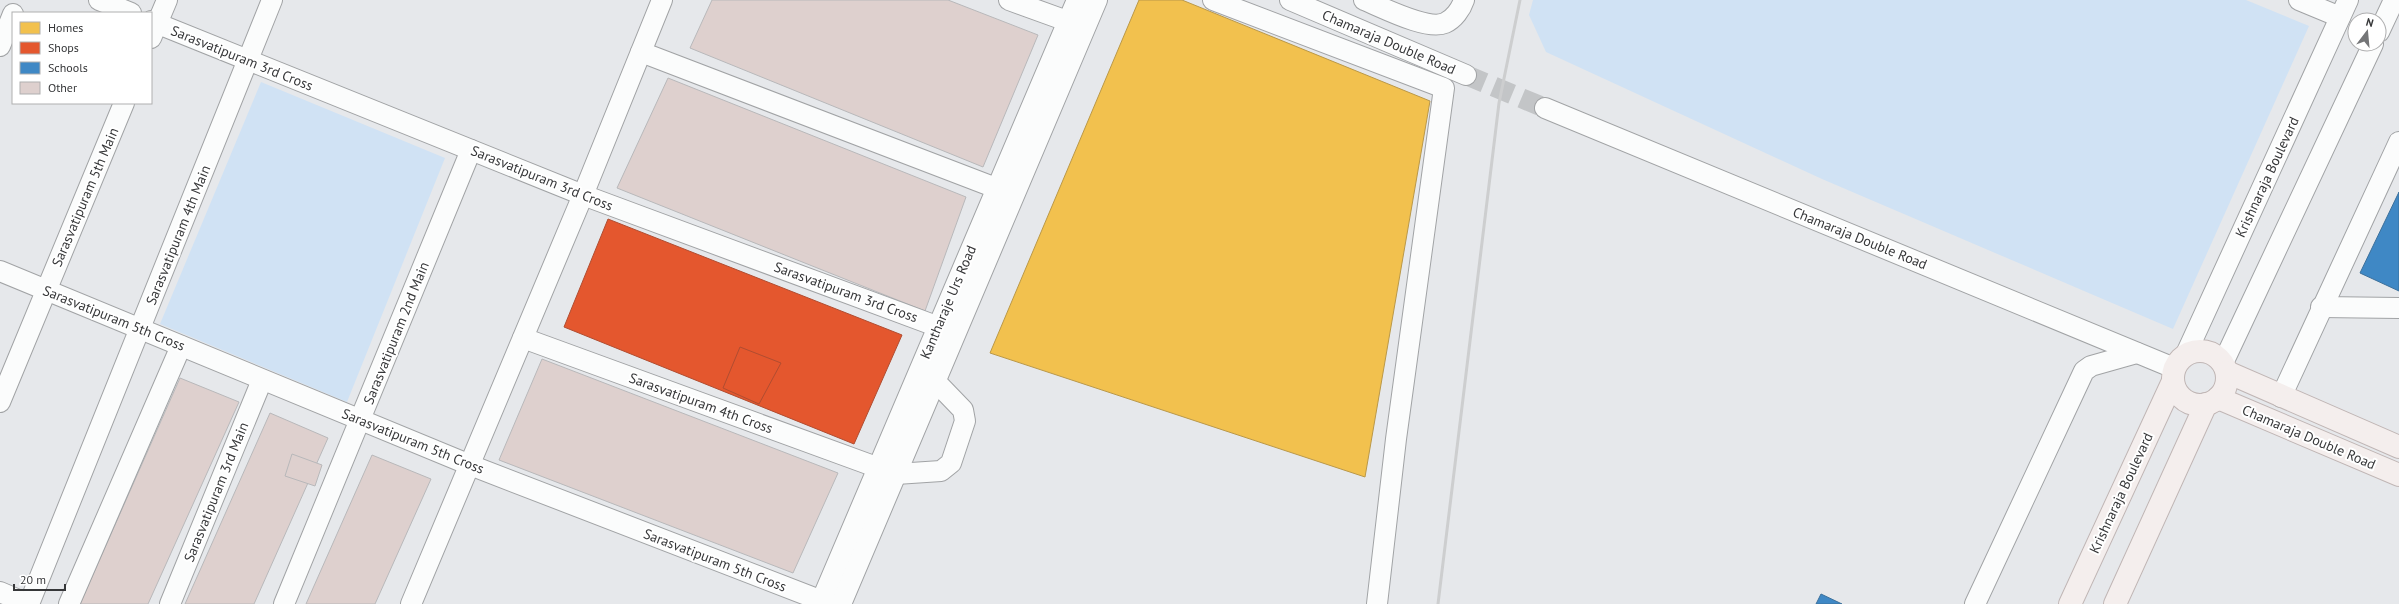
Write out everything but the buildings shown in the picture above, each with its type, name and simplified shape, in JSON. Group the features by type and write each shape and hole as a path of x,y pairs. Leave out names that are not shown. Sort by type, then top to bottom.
{"main road":[{"path":"2115,604 2212,401 2226,386 2225,367 2210,353 2202,351 2178,368 2176,390 2185,400 2197,405 2212,401"},
{"name":"Chamaraja Double Road","path":"2225,367 2281,397 2399,447"},
{"name":"Krishnaraja Boulevard","path":"2070,604 2178,368"},
{"name":"Chamaraja Double Road","path":"2212,401 2399,475"}],"street":[{"path":"14,12 19,0"},
{"path":"99,0 129,12"},
{"path":"153,28 167,0"},
{"name":"Sarasvatipuram 4th Main","path":"29,604 272,0"},
{"path":"411,604 584,195 662,0"},
{"path":"1009,0 1067,21"},
{"name":"Kantharaje Urs Road","path":"824,603 888,471 935,381 946,330 996,188 1077,0"},
{"name":"Kantharaje Urs Road","path":"841,604 888,471 946,330 1097,0"},
{"path":"1213,0 1444,88 1397,431 1377,604"},
{"name":"Chamaraja Double Road","path":"1290,0 1466,75"},
{"path":"1364,0 1427,25 1445,24 1460,10 1464,0"},
{"path":"2299,0 2344,8"},
{"path":"2387,15 2394,0"},
{"name":"Krishnaraja Boulevard","path":"2178,368 2344,8"},
{"path":"0,46 12,16"},
{"name":"Sarasvatipuram 3rd Cross","path":"153,28 248,60 584,195 946,330"},
{"path":"641,52 996,188"},
{"path":"2225,367 2370,52"},
{"name":"Sarasvatipuram 5th Main","path":"0,402 124,104"},
{"name":"Chamaraja Double Road","path":"1545,108 2137,353 2178,368"},
{"path":"2281,397 2321,307 2399,142"},
{"name":"Sarasvatipuram 2nd Main","path":"284,604 471,150"},
{"name":"Sarasvatipuram 5th Cross","path":"0,272 470,465 824,603"},
{"path":"2321,307 2399,308"},
{"name":"Sarasvatipuram 4th Cross","path":"523,338 888,471"},
{"path":"69,604 180,346"},
{"path":"1975,604 2084,371 2091,366 2137,353"},
{"name":"Sarasvatipuram 3rd Main","path":"170,604 262,380"},
{"path":"888,471 941,472 951,463 965,421 963,410 935,381"},
{"path":"0,592 29,604"}],"shaded area":[{"path":"1533,0 2246,0 2309,26 2173,329 1822,179 1546,52 1529,15"},
{"path":"261,82 445,158 347,402 160,324"}],"tunnel":[{"path":"1466,75 1545,108"}],"railway":[{"path":"1438,604 1499,103 1520,0"}]}
